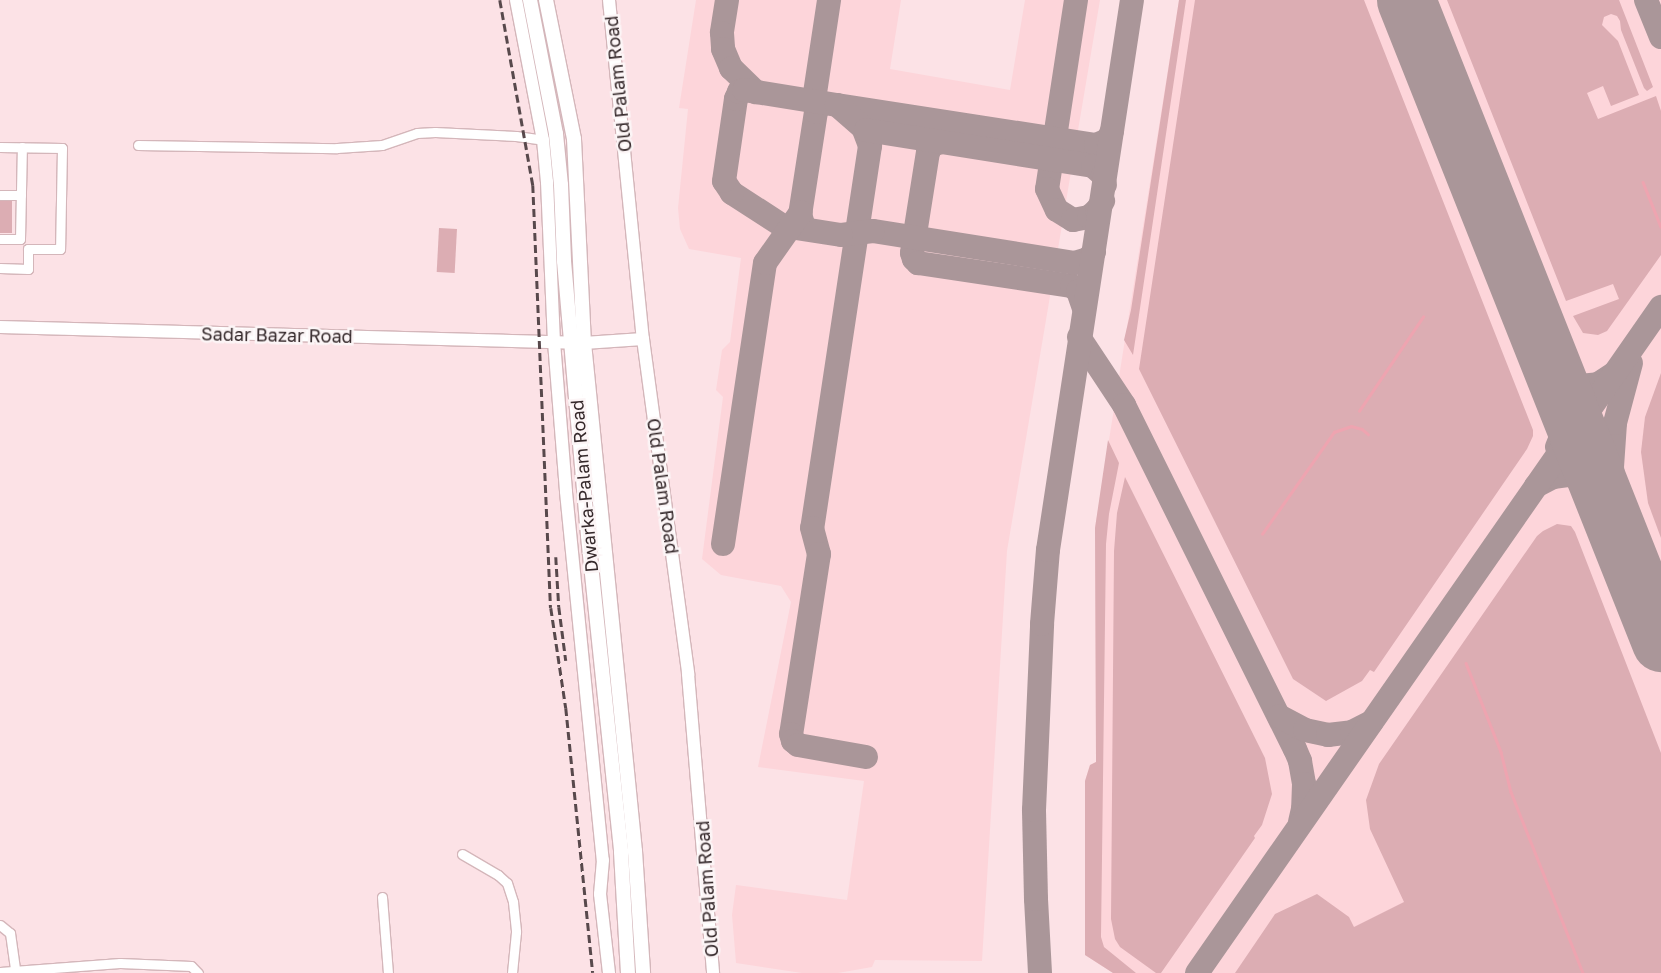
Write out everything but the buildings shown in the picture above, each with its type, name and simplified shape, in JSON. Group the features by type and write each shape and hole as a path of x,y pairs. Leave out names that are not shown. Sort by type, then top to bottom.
{"main road":[{"name":"Dwarka-Palam Road","path":"530,0 556,134 562,185 564,261 578,343 635,851 643,973"},
{"path":"546,0 574,139 578,343"},
{"name":"Dwarka-Palam Road","path":"578,343 588,536 621,852 628,973"}],"street":[{"path":"516,0 543,140 547,182 554,342 566,492 603,860 600,894 609,973"},
{"name":"Old Palam Road","path":"609,0 644,339 688,674 713,973"},
{"path":"138,145 338,148 382,145 417,133 435,132 516,136 543,140"},
{"path":"0,147 62,148 60,248 28,248"},
{"path":"0,268 28,269 28,248 20,239 22,147"},
{"path":"0,195 21,195"},
{"path":"0,239 20,239"},
{"name":"Sadar Bazar Road","path":"0,327 578,343 644,339"},
{"path":"462,854 498,875 507,883 514,902 516,932 512,973"},
{"path":"382,897 388,973"},
{"path":"0,925 10,933 15,970"},
{"path":"0,972 15,970 35,971 120,963 191,966 198,973"},
{"path":"120,963 120,973"}],"shaded area":[{"path":"696,0 901,0 890,69 1010,90 1025,0 1100,0 1007,551 982,961 875,960 872,967 838,973 802,973 736,963 732,915 736,885 847,900 864,781 758,767 791,602 781,586 721,575 702,559 723,397 716,390 722,350 730,342 741,258 689,249 680,229 678,208 688,109 679,108"},
{"path":"1179,0 1661,0 1661,973 1113,973 1085,955 1085,781 1090,765 1096,762 1095,528"},
{"path":"1179,0 1186,0 1133,355 1124,340 1131,310"},
{"path":"1195,0 1364,0 1533,430 1533,436 1527,449 1374,672 1370,670 1362,681 1326,701 1293,679 1139,369"},
{"path":"1447,0 1619,0 1653,87 1647,91 1644,88 1621,30 1620,21 1617,16 1611,14 1604,17 1602,25 1618,41 1639,95 1611,106 1603,86 1587,93 1598,119 1656,96 1661,111 1661,255 1607,331 1598,335 1583,333 1573,316 1619,299 1613,284 1566,301"},
{"path":"0,201 12,201 12,233 0,233"},
{"path":"439,228 457,229 455,273 437,272"},
{"path":"1661,373 1661,538 1648,503 1641,452 1645,417"},
{"path":"1108,440 1119,463 1109,514 1106,544 1101,937 1104,947 1136,973 1113,973 1085,955 1085,781 1090,765 1096,762 1095,528"},
{"path":"1125,477 1265,758 1272,794 1262,825 1254,836 1255,838 1161,973 1156,973 1120,947 1115,939 1111,919 1114,551 1117,513"},
{"path":"1557,524 1571,526 1575,532 1661,753 1661,973 1235,973 1275,914 1317,894 1349,917 1354,927 1404,902 1370,829 1366,800 1379,764 1537,536"}],"waterway":[{"path":"1643,182 1661,227"},
{"path":"1359,411 1423,317"},
{"path":"1262,534 1334,432 1351,426 1362,429 1368,434"},
{"path":"1466,663 1501,752 1511,792 1583,973"}],"taxiway":[{"path":"727,0 722,33 723,49 731,68 756,92"},
{"path":"804,227 800,215 816,112 815,93 829,0"},
{"path":"1076,0 1047,189 1057,210 1073,220 1089,217 1103,201"},
{"path":"1040,973 1034,810 1042,624 1048,550 1132,0"},
{"path":"1646,0 1661,37"},
{"path":"1094,252 1088,259 1075,263 873,231 841,235 783,226 732,193 724,181 736,99 739,92 744,90 837,105 866,130 1093,166 1103,175 1105,185"},
{"path":"837,105 1096,145 1108,140 1112,131"},
{"path":"864,130 870,146 812,528 819,554 791,734 793,741 798,745 866,757"},
{"path":"941,142 932,145 928,152 912,253 914,259 918,263 1072,286 1078,291 1084,308"},
{"path":"723,544 765,263 801,212"},
{"path":"1197,973 1661,307"},
{"path":"1079,337 1124,405 1295,749 1300,761 1304,784 1303,809 1300,822"},
{"path":"1549,361 1563,378 1580,386 1598,384 1615,373"},
{"path":"1626,552 1616,511 1612,467 1615,423 1631,363"},
{"path":"1557,447 1563,432 1565,416 1558,384"},
{"path":"1536,486 1553,477 1570,475 1588,482 1603,496"},
{"path":"1279,716 1305,730 1328,735 1352,732 1372,722"}],"runway":[{"path":"1406,0 1661,642"}],"railway":[{"path":"500,0 533,185 551,608 566,708 593,973"},
{"path":"556,557 559,607 566,661"}]}
